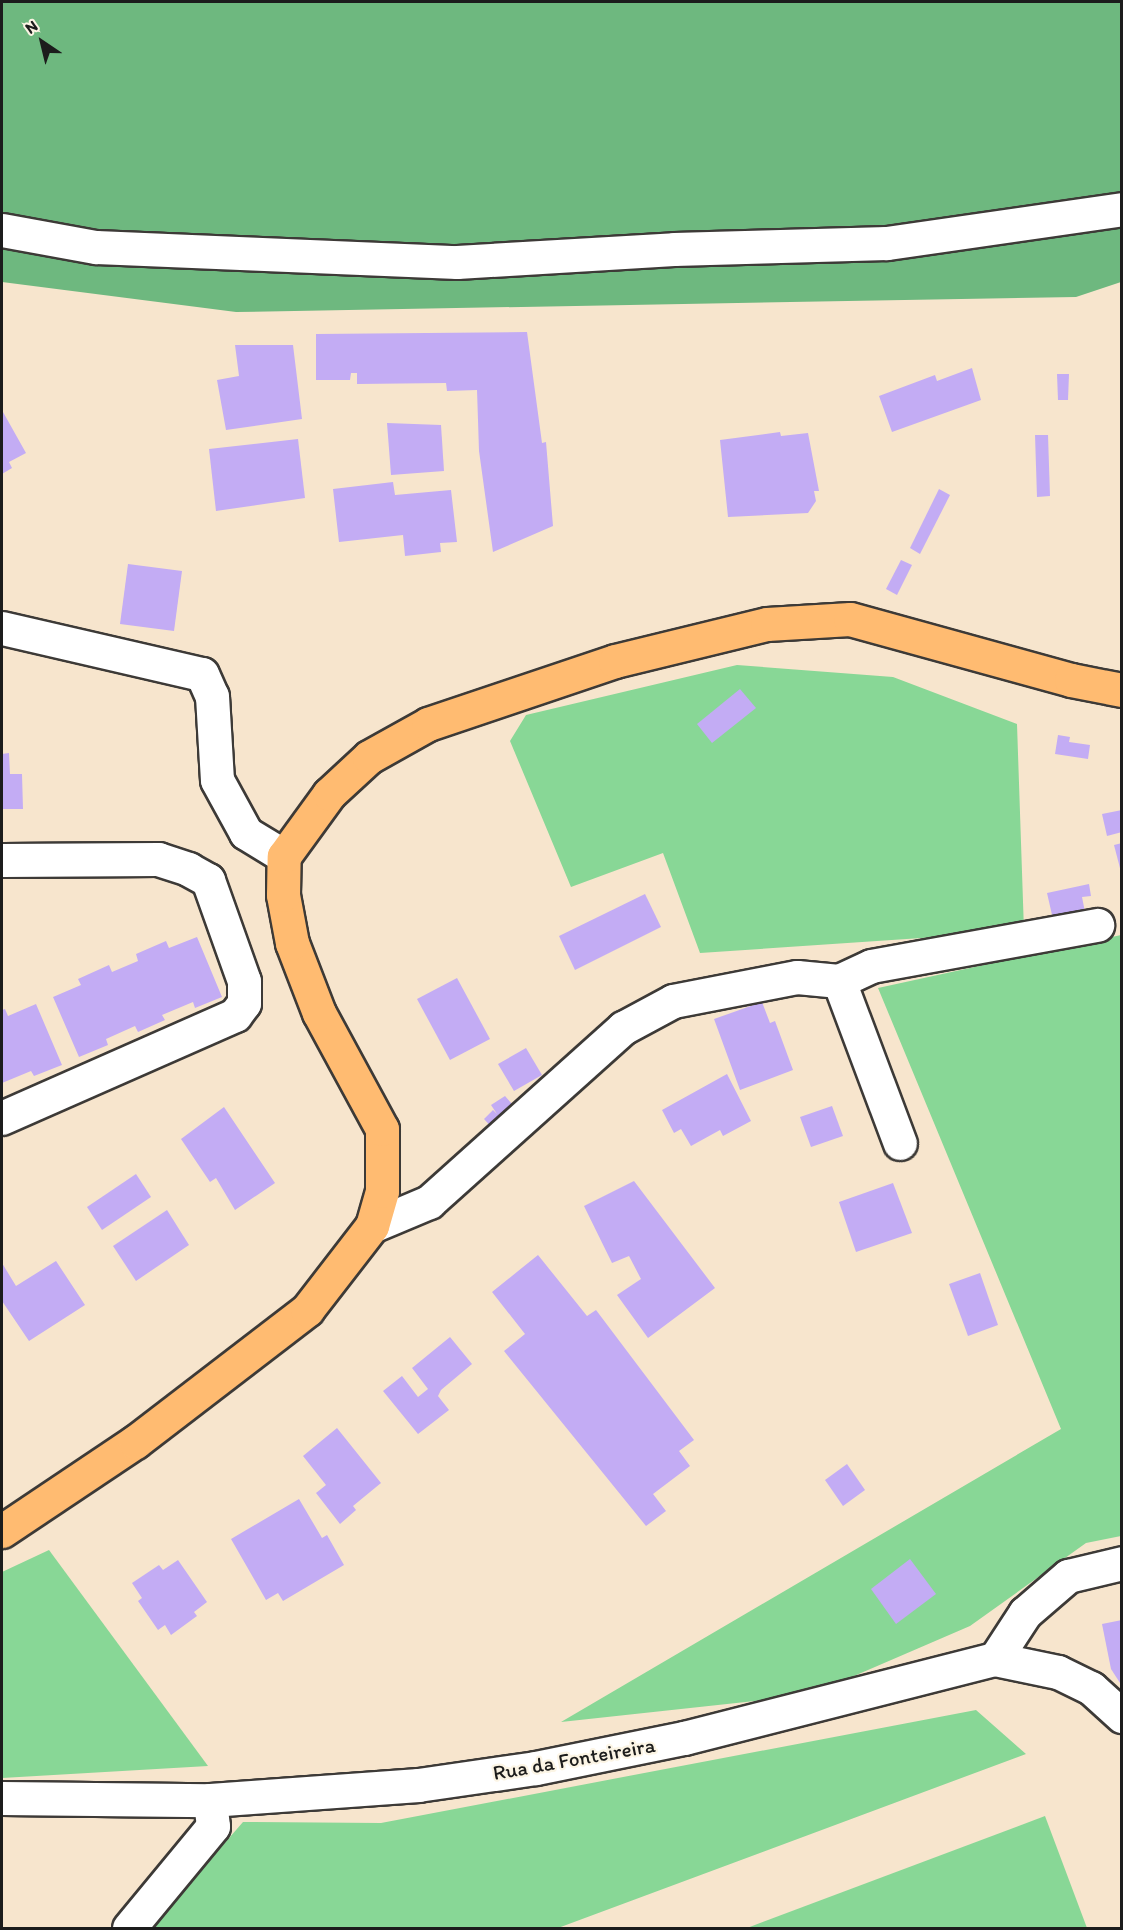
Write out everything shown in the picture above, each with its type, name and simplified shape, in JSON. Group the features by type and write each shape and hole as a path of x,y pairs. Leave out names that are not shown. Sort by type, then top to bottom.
{"main road":[{"path":"2,1531 135,1442 307,1310 372,1226 382,1191 382,1129 319,1013 292,942 283,895 284,856 329,794 369,757 429,724 615,661 767,624 850,619 1071,680 1122,690"}],"street":[{"path":"2,230 96,247 457,262 674,249 887,243 1122,209"},
{"path":"2,628 202,674 212,696 217,780 246,833 284,856"},
{"path":"2,860 158,859 208,880 244,981 244,1003 235,1015 2,1118"},
{"path":"372,1226 429,1202 599,1046 623,1028 673,1001 797,977 839,981 871,966 1097,925"},
{"path":"839,981 900,1143"},
{"path":"995,1659 1025,1613 1068,1576 1122,1563"},
{"name":"Rua da Fonteireira","path":"2,1798 210,1800 418,1785 536,1767 684,1738 995,1659 1059,1672 1091,1688 1122,1716"},
{"path":"129,1929 213,1826 210,1800"}],"green space":[{"path":"2,2 1121,2 1121,282 1076,297 236,312 2,282"},
{"path":"737,665 893,677 1017,724 1024,931 700,953 663,853 571,887 510,741 526,715"},
{"path":"1121,935 1121,1536 1086,1543 970,1626 810,1695 561,1722 1061,1429 878,988"},
{"path":"49,1550 208,1766 2,1778 2,1572"},
{"path":"976,1710 1026,1754 558,1928 151,1928 243,1822 381,1823"},
{"path":"1045,1816 1087,1928 747,1928"}],"building":[{"path":"527,332 542,443 546,442 553,526 493,552 479,451 477,390 447,391 446,383 357,384 357,373 351,373 350,380 316,380 316,334"},
{"path":"235,345 293,345 302,419 226,430 217,380 239,376"},
{"path":"972,368 981,400 892,432 879,396 935,375 937,381"},
{"path":"1057,374 1069,374 1068,400 1058,400"},
{"path":"3,412 26,453 9,462 12,468 2,474"},
{"path":"387,423 441,425 444,471 391,475"},
{"path":"780,432 781,436 808,433 819,491 814,491 816,501 808,513 728,517 720,440"},
{"path":"1035,435 1048,435 1050,496 1037,497"},
{"path":"298,439 305,498 216,511 209,449"},
{"path":"393,482 395,495 451,490 457,542 440,543 441,552 405,556 403,535 339,542 333,489"},
{"path":"939,489 950,495 920,554 910,548"},
{"path":"901,560 912,565 897,595 886,589"},
{"path":"128,564 182,571 174,631 120,624"},
{"path":"740,689 756,708 712,743 697,724"},
{"path":"1058,735 1070,737 1069,742 1090,745 1088,759 1055,754"},
{"path":"9,753 10,774 22,774 23,809 2,809 2,754"},
{"path":"1122,810 1122,832 1107,836 1102,814"},
{"path":"1122,843 1122,872 1121,872 1114,845"},
{"path":"1089,884 1091,896 1082,897 1087,922 1055,928 1047,893"},
{"path":"645,894 661,927 575,970 559,936"},
{"path":"197,937 222,997 195,1008 193,1002 162,1015 165,1020 138,1032 135,1026 106,1039 108,1045 79,1057 53,997 81,985 78,979 109,965 112,972 138,961 136,954 166,941 169,948"},
{"path":"457,978 490,1039 450,1060 417,999"},
{"path":"762,1002 770,1023 775,1021 793,1070 740,1090 714,1019"},
{"path":"36,1004 62,1065 34,1076 31,1071 2,1083 2,1010 5,1009 8,1016"},
{"path":"526,1048 542,1075 514,1091 498,1064"},
{"path":"727,1074 751,1121 723,1136 720,1130 691,1146 681,1129 674,1133 662,1110"},
{"path":"505,1096 518,1111 496,1132 484,1119 493,1110 497,1114 491,1105"},
{"path":"832,1106 843,1136 811,1147 800,1117"},
{"path":"224,1107 275,1183 235,1210 216,1178 210,1182 181,1139"},
{"path":"136,1174 151,1197 102,1230 87,1207"},
{"path":"634,1181 715,1288 648,1338 617,1295 641,1279 629,1256 612,1263 584,1206"},
{"path":"893,1183 912,1233 856,1252 839,1202"},
{"path":"167,1210 189,1245 136,1281 113,1246"},
{"path":"538,1255 587,1316 596,1310 694,1440 679,1451 690,1466 653,1494 666,1511 646,1526 504,1351 525,1334 492,1292"},
{"path":"56,1261 85,1305 29,1341 2,1301 2,1263 16,1286"},
{"path":"980,1273 998,1325 968,1336 949,1284"},
{"path":"450,1337 472,1364 441,1390 438,1396 449,1410 418,1434 383,1391 402,1376 418,1397 428,1389 412,1368"},
{"path":"337,1428 381,1483 353,1506 356,1510 340,1524 316,1493 326,1485 303,1456"},
{"path":"847,1464 865,1490 843,1506 825,1480"},
{"path":"299,1499 322,1538 327,1535 344,1565 283,1601 278,1593 266,1600 231,1539"},
{"path":"910,1559 936,1594 896,1624 871,1589"},
{"path":"178,1560 207,1602 194,1612 197,1616 171,1635 165,1625 158,1630 138,1601 142,1598 132,1583 159,1565 163,1570"},
{"path":"1122,1620 1122,1686 1111,1669 1102,1624"}]}
